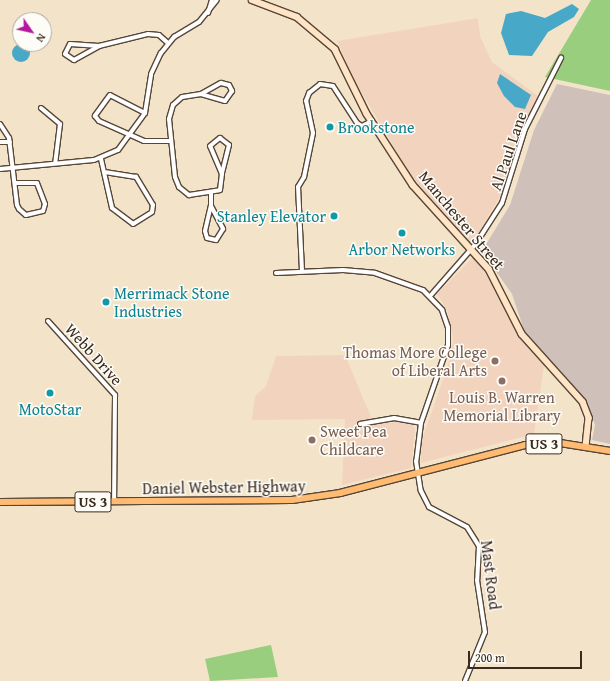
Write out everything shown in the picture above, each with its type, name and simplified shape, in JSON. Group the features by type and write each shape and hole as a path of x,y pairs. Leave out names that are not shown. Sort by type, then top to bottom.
{"main road":[{"name":"Daniel Webster Highway","path":"0,502 292,500 340,493 525,445 586,446 610,451"}],"street":[{"path":"208,13 212,0"},
{"path":"0,168 101,159 118,150 132,134 146,113 152,70 168,43 208,13 217,0"},
{"name":"Manchester Street","path":"252,0 297,17 328,42 372,121 422,196 494,276 522,334 583,402 589,418 586,446"},
{"path":"99,46 74,60 65,54 70,44 99,46 153,34 168,43"},
{"name":"Al Paul Lane","path":"431,295 471,250 502,203 525,129 561,58"},
{"path":"201,94 223,101 229,98 232,91 229,85 221,83 201,94 182,97 173,105 169,116 179,187 188,194 211,194 220,190 229,145 220,138 212,143 210,149 222,174"},
{"path":"302,271 298,187 304,177 313,134 307,105 309,92 320,84 333,86 356,122 362,126 372,121"},
{"path":"146,113 112,95 104,98 96,113 97,119 148,142 172,141"},
{"path":"41,108 60,124 55,163"},
{"path":"0,124 10,142 12,167 20,212 26,216 43,211 45,204 37,183 15,183"},
{"path":"0,142 10,142"},
{"path":"101,159 106,172 108,199 112,208 133,224 152,212 153,205 136,177 106,172"},
{"path":"211,194 211,206 205,231 207,238 216,240 223,229 211,206"},
{"path":"276,273 302,271 369,272 403,281 431,295"},
{"name":"Mast Road","path":"431,295 444,314 448,336 421,423 416,452 417,473 429,507 467,527 479,546 477,580 485,632 465,681"},
{"name":"Webb Drive","path":"48,321 115,395 114,502"},
{"path":"360,424 394,418 421,423"}],"shaded area":[{"path":"478,18 480,36 492,62 538,96 522,128 501,195 471,245 409,173 356,83 337,41"},
{"path":"557,84 610,95 610,444 592,440 595,425 586,400 524,330 512,294 482,251 510,205 534,130"},
{"name":"Thomas More College of Liberal Arts","path":"473,257 500,293 515,331 544,365 534,434 421,463 421,443 451,356 453,338 447,310 437,294"},
{"path":"345,355 374,424 398,422 412,424 415,429 411,468 342,485 345,419 252,420 255,396 266,386 276,356"}],"green space":[{"path":"591,0 610,0 610,91 545,77"},
{"path":"271,645 278,677 210,681 205,659"}],"water":[{"path":"572,4 579,9 574,17 548,32 532,56 509,55 501,33 506,14 521,11 545,18"},
{"path":"12,52 30,52 27,59 21,62 15,59 12,53"},
{"path":"500,74 531,95 525,109 515,107 504,96 497,83"}],"railway":[{"path":"136,681 147,681"}],"place":[{"name":"Brookstone","path":"330,127"},
{"name":"Stanley Elevator","path":"334,216"},
{"name":"Arbor Networks","path":"402,233"},
{"name":"Merrimack Stone Industries","path":"106,302"},
{"name":"Thomas More College of Liberal Arts","path":"495,361"},
{"name":"Louis B. Warren Memorial Library","path":"502,381"},
{"name":"MotoStar","path":"50,393"},
{"name":"Sweet Pea Childcare","path":"312,440"}]}
